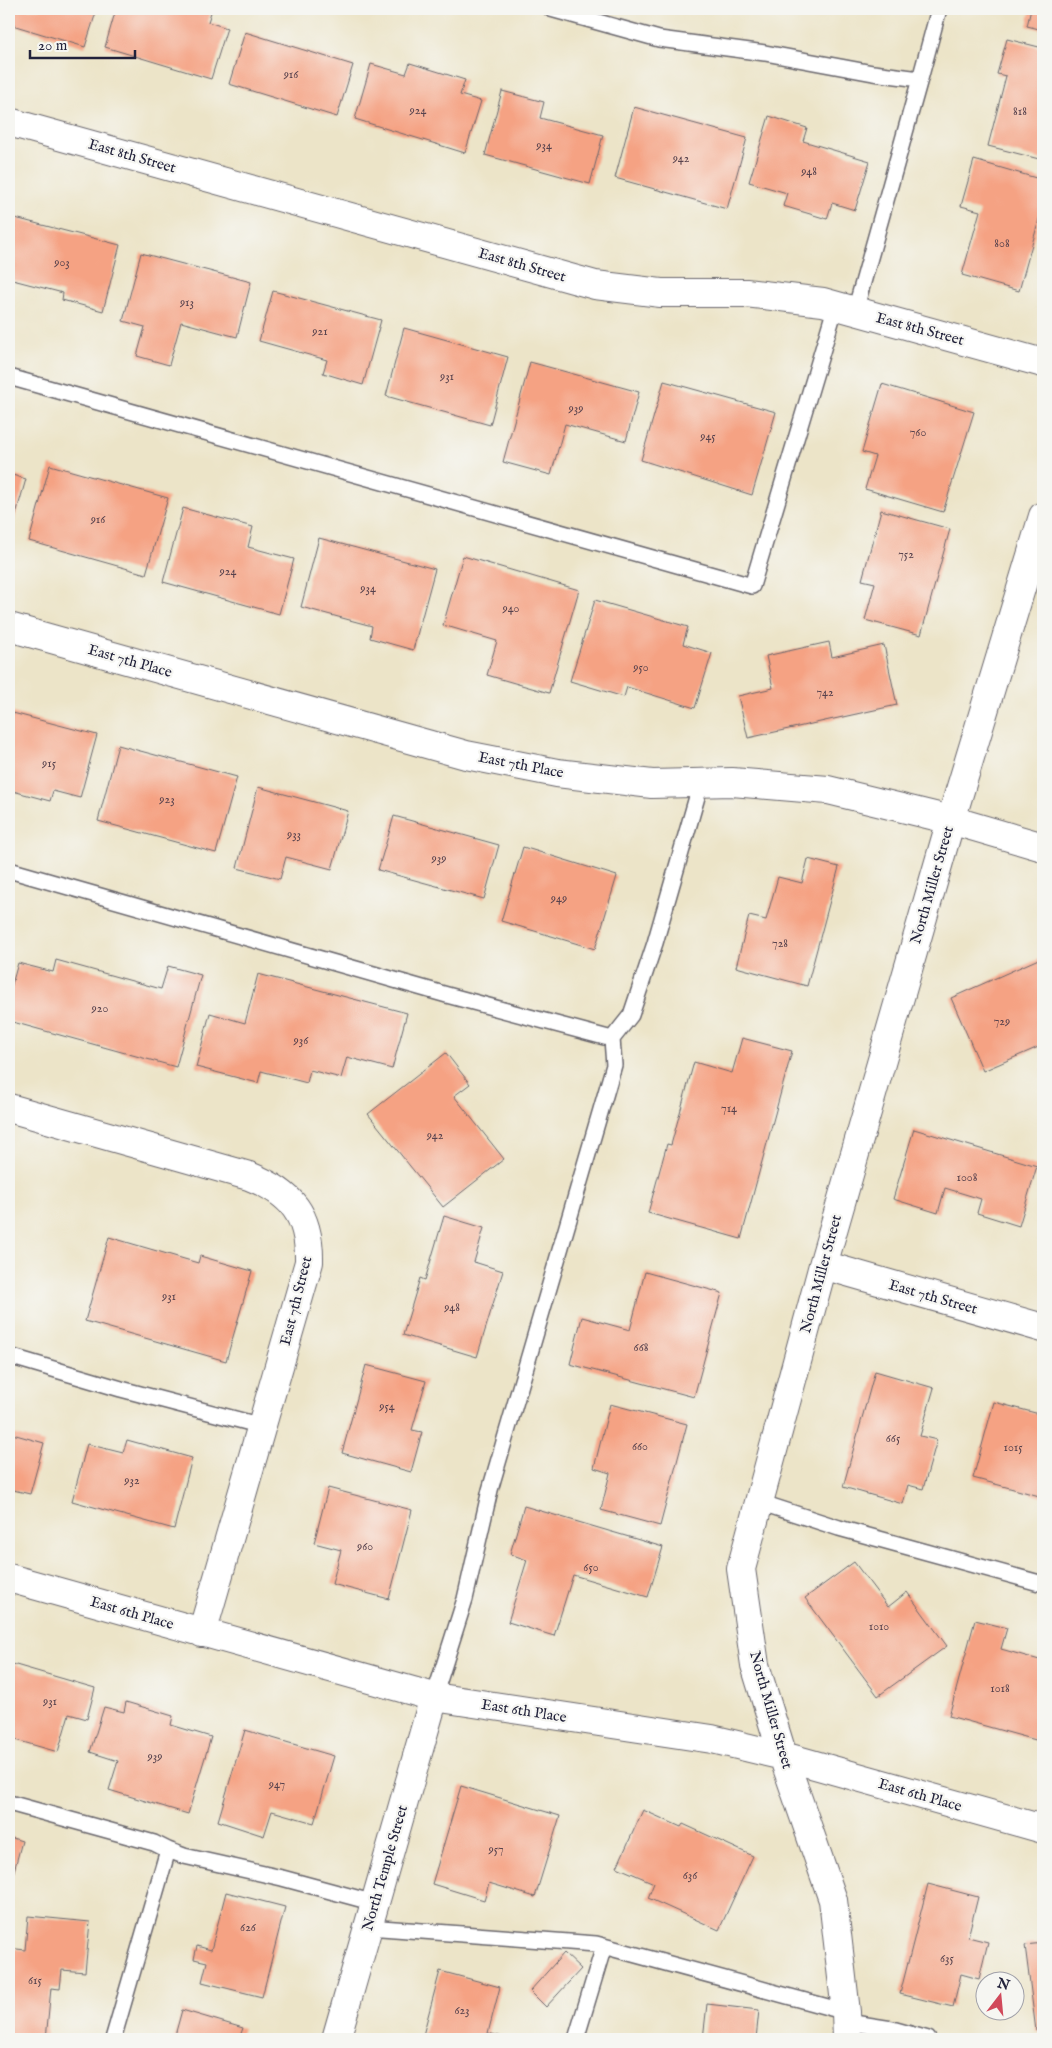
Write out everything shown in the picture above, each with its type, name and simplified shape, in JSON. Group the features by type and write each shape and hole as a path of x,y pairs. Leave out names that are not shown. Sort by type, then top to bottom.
{"street":[{"name":"East 8th Street","path":"9,122 595,285 661,293 746,293 846,308 1043,363"},
{"name":"North Miller Street","path":"846,2024 833,1900 783,1756 755,1665 741,1569 823,1265 950,820 1043,516"},
{"name":"East 7th Place","path":"9,627 466,755 557,773 652,784 732,782 828,790 950,820 1043,847"},
{"name":"East 7th Street","path":"9,1108 249,1176 267,1183 286,1196 298,1210 306,1227 309,1244 309,1262 202,1633"},
{"name":"East 7th Street","path":"823,1265 1043,1328"},
{"name":"East 6th Place","path":"9,1578 434,1697 712,1739 783,1756 1043,1829"},
{"name":"North Temple Street","path":"336,2039 434,1697"}],"lane":[{"path":"551,9 659,38 765,53 873,73 920,79"},
{"path":"9,377 752,586 846,308 920,79 939,9"},
{"path":"434,1697 466,1599 490,1490 614,1065 612,1039 630,1015 640,988 655,943 701,783"},
{"path":"9,870 447,995 612,1039"},
{"path":"9,1356 121,1389 262,1426"},
{"path":"759,1502 839,1528 1043,1584"},
{"path":"9,1803 154,1844 184,1856 282,1878 372,1915 604,1946 846,2024 892,2029 928,2039"},
{"path":"113,2039 168,1850"},
{"path":"576,2039 604,1946"}],"building":[{"path":"9,9 97,9 85,47 9,24"},
{"path":"116,9 212,9 208,22 227,28 211,79 105,47"},
{"path":"850,9 862,9 861,13"},
{"path":"892,9 911,9 910,14"},
{"path":"1031,9 1043,9 1043,30 1027,26"},
{"path":"245,32 353,65 337,117 229,84"},
{"path":"1007,39 1043,48 1043,160 988,146 1006,76 997,74"},
{"path":"410,63 465,80 460,95 481,101 465,153 355,119 371,64 406,74"},
{"path":"502,91 544,102 540,118 603,135 590,184 485,155"},
{"path":"634,107 747,138 727,209 615,178"},
{"path":"769,116 807,128 803,141 870,161 855,210 832,203 827,219 783,206 787,193 749,182"},
{"path":"974,160 1043,180 1043,205 1019,291 962,275 980,211 961,206"},
{"path":"15,218 120,245 103,311 62,300 63,293 9,279 9,241"},
{"path":"141,253 251,282 237,337 181,322 169,365 137,356 145,327 123,321"},
{"path":"273,291 381,320 363,385 323,373 327,360 259,341"},
{"path":"404,328 508,357 490,425 386,396"},
{"path":"530,362 639,392 626,441 565,424 551,475 503,462"},
{"path":"664,381 776,412 752,495 641,460"},
{"path":"882,384 974,412 943,512 865,489 875,456 862,452"},
{"path":"50,465 168,498 146,574 29,541"},
{"path":"9,474 26,479 9,539"},
{"path":"183,508 253,527 248,547 294,559 279,614 163,582"},
{"path":"881,510 950,529 921,635 865,620 875,583 862,580"},
{"path":"319,538 435,569 413,650 370,638 372,626 301,607"},
{"path":"463,556 579,590 549,693 487,675 497,641 443,625"},
{"path":"595,600 688,627 683,644 712,653 695,708 627,687 624,697 570,681"},
{"path":"829,642 832,657 884,645 897,705 748,738 738,696 773,688 766,656"},
{"path":"9,712 97,735 80,798 53,791 50,801 9,790"},
{"path":"118,745 237,777 216,853 98,821"},
{"path":"258,787 348,811 332,869 286,857 280,879 237,868"},
{"path":"394,816 499,845 484,899 378,870"},
{"path":"523,847 617,876 595,949 501,921"},
{"path":"808,859 839,867 807,986 736,967 749,916 766,920 778,877 802,883"},
{"path":"1043,957 1043,1045 983,1071 951,998"},
{"path":"56,960 161,989 168,966 201,975 176,1067 9,1021 9,995 18,963 53,972"},
{"path":"258,974 407,1013 392,1069 347,1057 341,1078 310,1070 307,1083 261,1071 258,1083 196,1067 210,1013 245,1023"},
{"path":"742,1038 792,1051 741,1239 648,1213 667,1144 671,1145 694,1062 732,1073"},
{"path":"446,1053 470,1084 454,1096 504,1159 443,1207 368,1114"},
{"path":"914,1129 1037,1166 1019,1226 977,1213 981,1199 945,1188 938,1213 893,1199"},
{"path":"444,1216 484,1228 474,1262 503,1271 477,1357 403,1335 420,1278 425,1280"},
{"path":"109,1237 198,1263 200,1256 252,1271 226,1361 85,1321"},
{"path":"645,1272 722,1293 694,1397 570,1364 582,1317 630,1330"},
{"path":"366,1365 426,1381 412,1430 422,1432 411,1472 342,1453"},
{"path":"875,1371 934,1388 920,1436 937,1440 923,1489 908,1485 903,1504 843,1487"},
{"path":"994,1402 1043,1415 1043,1497 973,1478"},
{"path":"610,1404 687,1424 660,1526 601,1510 610,1473 594,1468"},
{"path":"9,1433 44,1443 30,1494 9,1489"},
{"path":"127,1440 192,1458 174,1529 72,1501 87,1444 123,1453"},
{"path":"328,1488 412,1510 389,1599 332,1584 341,1550 314,1543"},
{"path":"524,1506 663,1547 648,1597 573,1575 554,1636 508,1622 527,1560 510,1554"},
{"path":"854,1562 888,1607 907,1592 947,1646 878,1696 805,1598"},
{"path":"975,1620 1007,1628 1001,1649 1043,1661 1043,1742 949,1716"},
{"path":"9,1663 95,1688 87,1719 69,1714 58,1752 9,1738"},
{"path":"126,1702 173,1716 171,1725 211,1737 188,1814 109,1790 118,1761 90,1752 104,1707 124,1712"},
{"path":"245,1730 334,1756 314,1823 272,1811 264,1836 218,1821"},
{"path":"461,1786 560,1816 535,1897 489,1883 484,1900 432,1884"},
{"path":"643,1810 681,1827 683,1824 753,1856 719,1930 648,1898 654,1883 617,1867"},
{"path":"9,1837 22,1841 9,1890"},
{"path":"928,1884 978,1897 968,1937 988,1942 981,1970 974,1970 974,1978 961,1974 953,2007 900,1994"},
{"path":"226,1892 285,1907 262,1997 202,1982 207,1962 194,1959 197,1946 211,1950"},
{"path":"28,1916 90,1922 85,1972 62,1970 60,1989 51,1988 46,2039 9,2039 9,1948 25,1950"},
{"path":"1043,1943 1043,2030 1036,2031 1025,1945"},
{"path":"564,1953 581,1969 546,2007 530,1991"},
{"path":"440,1971 500,1987 488,2033 510,2039 422,2039"},
{"path":"707,2004 759,2010 756,2039 703,2039"},
{"path":"182,2010 243,2028 239,2039 174,2039"}]}
